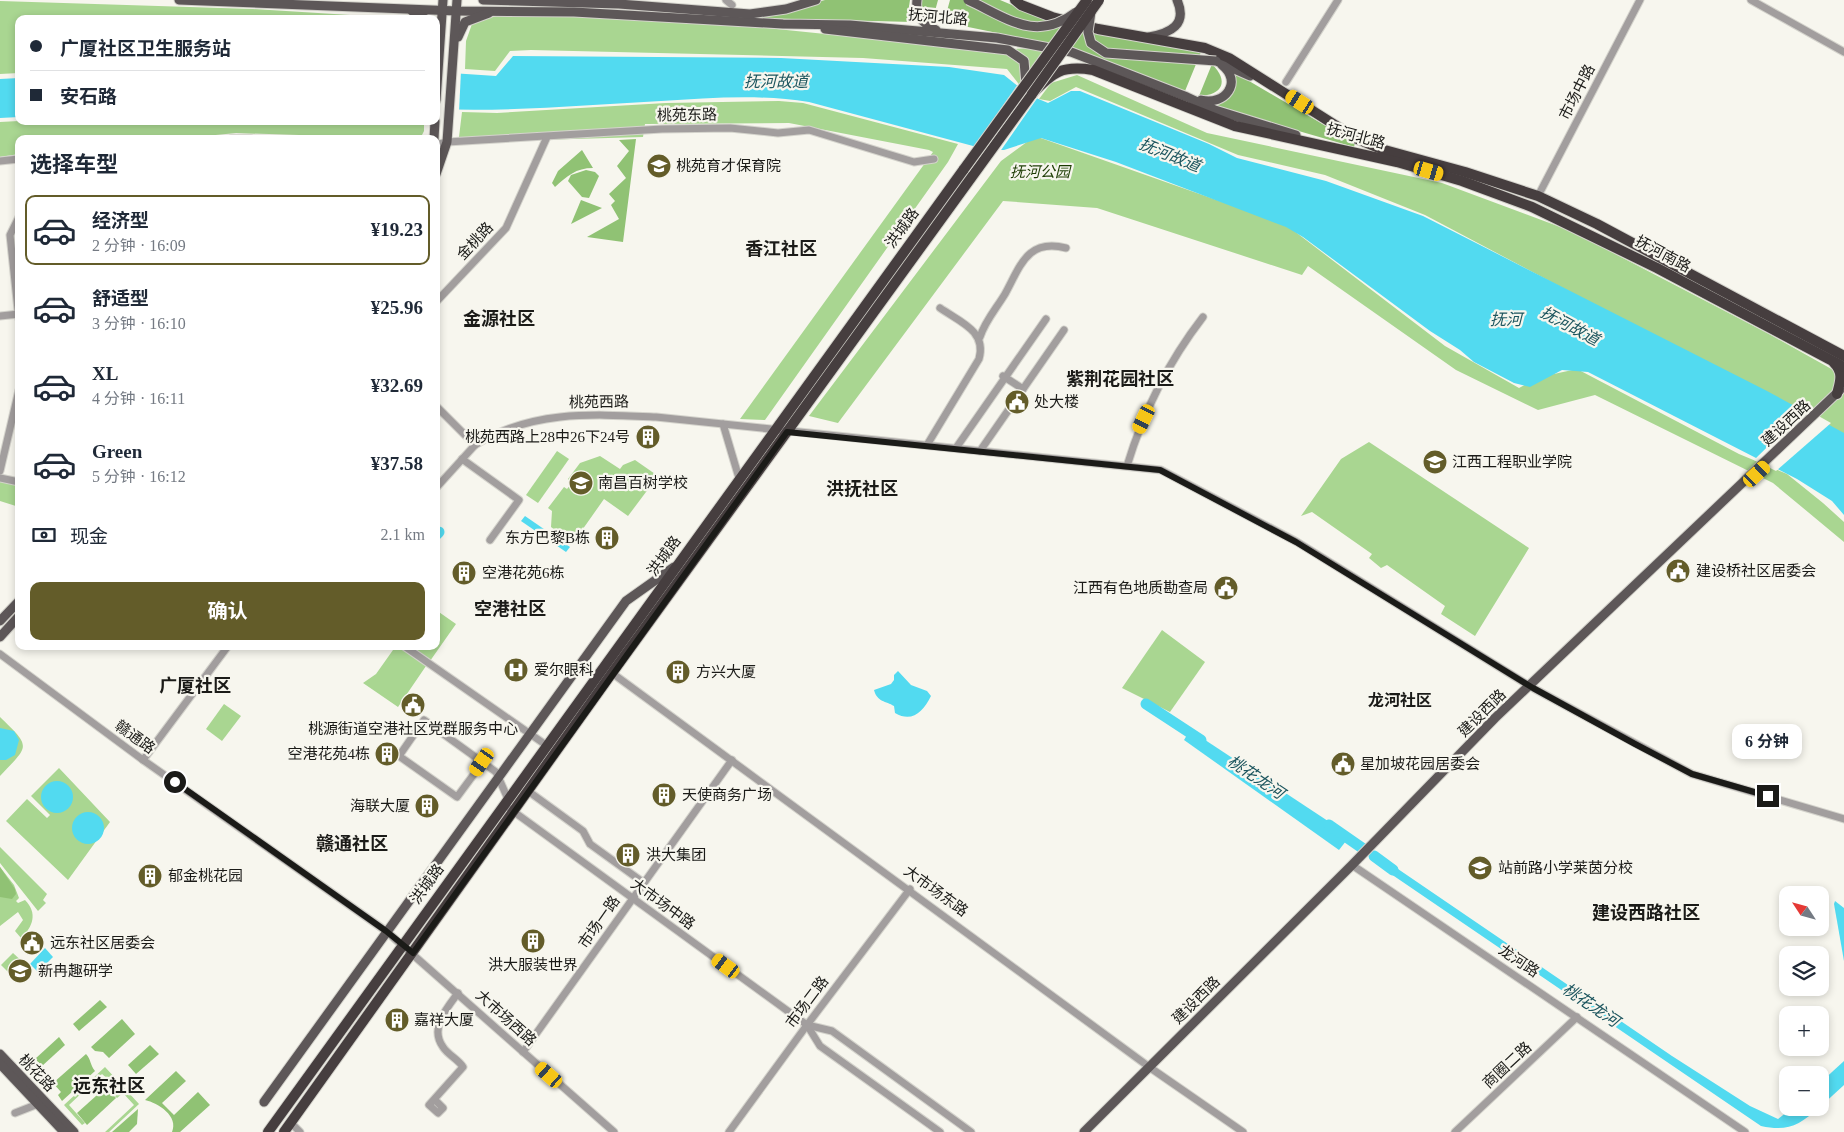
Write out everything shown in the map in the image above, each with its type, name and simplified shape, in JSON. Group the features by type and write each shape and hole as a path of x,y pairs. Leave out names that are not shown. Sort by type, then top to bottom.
{"highway":[{"name":"洪城路","path":"268,1132 675,566 1026,84 1087,6 1099,0"},
{"name":"抚河北路","path":"1018,2 1052,16 1098,29 1205,48 1230,58 1357,139 1381,149 1463,176"},
{"name":"洪城路","path":"284,1132 612,674 975,174 1032,94 1087,6"},
{"path":"1032,94 1050,75 1060,70 1076,67 1093,70 1235,126 1274,136 1353,151"},
{"name":"抚河北路","path":"1353,151 1463,176"},
{"name":"抚河南路","path":"1463,176 1538,196 1597,224 1844,356"},
{"name":"抚河南路","path":"1463,176 1591,234 1844,367"},
{"path":"1834,362 1840,369 1841,393"}],"main road":[{"name":"抚河北路","path":"179,0 457,11 574,12 783,24 850,24 997,38 1071,52 1186,96 1240,120 1353,151"},
{"path":"440,48 443,0"},
{"path":"440,162 447,142 457,11 456,0"},
{"path":"482,0 619,2 750,14 786,8 816,0"},
{"path":"917,0 916,10 920,19 937,31"},
{"path":"968,0 1030,27 1057,25 1087,6"},
{"name":"抚河北路","path":"1009,0 1018,2"},
{"path":"1148,37 1167,34 1177,25 1180,13 1177,0"},
{"path":"1087,6 1088,32 1091,43 1106,53 1216,61 1250,76 1313,110"},
{"path":"407,9 418,15"},
{"path":"454,46 465,22 499,10"},
{"path":"783,24 1008,50 1024,61 1026,84"},
{"path":"1186,96 1212,102 1219,101 1228,94 1232,82 1229,72 1216,61"},
{"name":"建设西路","path":"1084,1132 1353,867 1531,687 1841,393"},
{"path":"264,1102 626,601 675,566"},
{"path":"0,621 15,605"},
{"path":"0,637 15,620"},
{"name":"桃花路","path":"0,1054 74,1132"},
{"name":"桃花路","path":"0,1064 64,1132"},
{"name":"建设西路","path":"1091,1132 1150,1067"}],"street":[{"path":"1286,82 1338,0"},
{"name":"市场中路","path":"1538,196 1640,0"},
{"path":"1751,0 1844,52"},
{"name":"桃苑东路","path":"440,144 662,129 730,128 778,133 809,130 914,162 934,159"},
{"name":"金桃路","path":"440,298 506,228 547,137"},
{"path":"0,161 15,159"},
{"path":"15,225 10,235 15,286"},
{"path":"927,445 979,359 981,350 980,338 988,319 1028,255 1039,248 1053,246 1066,248"},
{"path":"940,308 980,338"},
{"path":"0,316 15,316"},
{"path":"1127,466 1136,436 1178,349 1203,317"},
{"path":"956,448 1004,376 1046,318"},
{"path":"980,451 1064,330"},
{"path":"1004,376 1023,389"},
{"path":"0,471 15,407"},
{"path":"440,410 475,445"},
{"name":"桃苑西路","path":"440,484 475,445 525,422 583,413 656,417 1160,470 1296,542 1531,687 1692,774 1844,819"},
{"path":"723,424 739,478"},
{"path":"462,459 519,500 490,540"},
{"path":"0,478 15,481"},
{"path":"143,760 225,650"},
{"path":"410,650 546,746"},
{"name":"赣通路","path":"0,654 143,760 402,944"},
{"name":"大市场东路","path":"612,674 910,889 1150,1067 1243,1132"},
{"path":"482,762 457,797 399,756 424,720 496,772 506,802"},
{"name":"市场一路","path":"523,1052 732,760"},
{"path":"528,791 583,831 590,844 644,883"},
{"name":"大市场中路","path":"506,802 514,812 807,1025 820,1046 940,1132"},
{"name":"龙河路","path":"1353,867 1745,1132"},
{"name":"市场二路","path":"729,1132 910,889"},
{"name":"大市场西路","path":"402,944 614,1132"},
{"path":"434,1100 463,1067 442,1046 438,1026 442,1014 458,993"},
{"name":"商圈二路","path":"1455,1132 1577,1017"},
{"name":"大市场中路","path":"807,1025 832,1031 971,1132"},
{"path":"15,1113 38,1104"},
{"path":"291,1123 300,1132"}],"green space":[{"path":"825,0 910,0 908,13 913,22 755,18"},
{"path":"920,0 938,0 932,22 924,19 919,7"},
{"path":"950,0 1000,0 1034,14 1201,52 1185,91 1076,49 944,22"},
{"path":"0,1 253,9 350,15 15,15 15,73 0,74"},
{"path":"522,14 689,20 981,50 1035,48 1054,53 1025,92 1007,69 863,58 531,50 510,51 495,71 465,69 466,41 472,24 496,16"},
{"path":"1212,64 1221,76 1221,86 1214,93 1199,96"},
{"path":"1232,71 1355,143 1354,147 1216,107 1226,99"},
{"path":"1077,75 1207,133 1442,183 1571,231 1769,334 1844,376 1844,437 1425,215 1325,175 1238,155 1076,87 1050,101 1039,99 1051,83"},
{"path":"779,101 803,103 958,144 948,162 765,420 740,419 933,152 789,123 645,124 643,137 539,140 459,137 462,112 497,113 666,103"},
{"path":"15,121 15,125 424,125 424,131 422,135 236,133 216,135 15,135 15,155 0,157 0,122"},
{"name":"抚河公园","path":"1035,136 1285,224 1445,346 1519,388 1540,377 1577,369 1739,454 1787,474 1844,522 1844,542 1773,483 1595,395 1538,410 1456,370 1308,266 1302,275 1097,208 1003,201 838,423 809,416 1001,161"},
{"path":"636,139 623,242 587,237 619,219 611,205 615,201 609,194 626,178 617,166 629,151 619,140"},
{"path":"582,150 593,168 582,169 572,173 555,187 552,183 558,171"},
{"path":"586,170 595,172 599,176 589,198 582,197 568,181 571,175"},
{"path":"581,200 602,208 571,224"},
{"path":"1369,442 1529,548 1475,636 1441,614 1445,606 1387,565 1381,568 1369,558 1372,554 1312,512 1301,516 1341,459"},
{"path":"557,451 569,459 538,503 526,495"},
{"path":"600,456 620,469 623,465 635,460 658,476 628,516 604,499 573,543 551,527 552,511 548,508 564,487 567,489 572,483 568,479 580,463"},
{"path":"0,481 15,484 15,506 0,501"},
{"path":"440,613 456,624 440,647"},
{"path":"1162,630 1205,662 1170,712 1122,688"},
{"path":"393,650 403,650 426,666 398,707 363,683 376,674"},
{"path":"415,650 438,650 430,661"},
{"path":"224,704 241,716 222,741 206,729"},
{"path":"0,717 18,735 23,746 17,758 0,776"},
{"path":"59,768 110,822 68,880 6,821 27,799 47,818 50,815 31,796"},
{"path":"0,847 47,894 43,900 46,903 38,911 0,863"},
{"path":"0,867 14,885 19,898 16,901 18,903 25,900 32,910 31,925 21,938 15,931 23,920 18,912 0,926"},
{"path":"0,867 15,889 16,894 12,899 0,897"},
{"path":"13,953 26,965 14,978 1,965"},
{"path":"100,1000 107,1007 79,1031 73,1024"},
{"path":"122,1019 135,1034 109,1058 103,1052 95,1051 91,1047"},
{"path":"59,1037 65,1045 42,1066 35,1059"},
{"path":"150,1045 159,1054 136,1074 128,1065"},
{"path":"86,1054 95,1071 62,1101 58,1095 61,1092 53,1083"},
{"path":"105,1067 139,1104 109,1132 105,1132 134,1105 123,1093 117,1098 107,1088 112,1083 102,1074 69,1105 85,1123 82,1125 64,1105"},
{"path":"176,1071 186,1081 162,1103 174,1115 198,1092 210,1105 180,1132 172,1132 173,1121 166,1111 156,1104 145,1100"},
{"path":"106,1087 116,1098 87,1125 77,1113"},
{"path":"138,1109 137,1124 129,1132 112,1132"}],"water":[{"name":"抚河","path":"513,56 781,58 949,67 1004,75 1029,95 1048,103 1071,91 1080,91 1209,144 1237,158 1326,181 1423,216 1767,391 1844,433 1844,515 1832,501 1797,479 1588,372 1562,370 1530,387 1514,383 1474,362 1303,237 1286,227 1116,162 1041,138 1004,150 988,150 809,102 772,98 716,98 520,109 440,109 440,72 496,76"},
{"path":"15,78 15,117 0,118 0,79"},
{"path":"525,516 570,547 566,552 521,521"},
{"path":"898,671 911,685 927,691 931,696 921,711 912,716 901,716 895,713 894,706 880,699 875,694 874,690 891,684 894,680 894,675"},
{"path":"0,728 14,731 19,740 15,755 6,760 0,760"},
{"path":"1190,730 1337,827 1346,841 1339,850 1184,740"},
{"path":"57,781 63,782 68,786 72,791 72,803 68,808 63,812 57,813 51,812 46,808 42,803 41,797 42,791 46,786 51,782"},
{"path":"88,812 94,813 99,817 103,822 103,834 99,839 94,843 88,844 82,843 77,839 73,834 72,828 73,822 77,817 82,813"},
{"path":"1376,854 1672,1056 1750,1106 1778,1119 1782,1116 1809,1116 1793,1126 1770,1128 1761,1126 1391,874"},
{"path":"1835,901 1844,908 1844,961 1834,904"},
{"path":"45,948 53,957 38,972 30,964"},
{"path":"1844,1061 1844,1085 1829,1099 1829,1075"}],"pier":[{"path":"440,70 461,71 459,112 440,111"},
{"path":"1018,84 1038,97 999,153 973,148"},
{"path":"1806,409 1831,423 1776,471 1754,460"}],"waterway":[{"name":"桃花龙河","path":"1146,704 1201,740"},
{"name":"桃花龙河","path":"1329,825 1365,850"},
{"name":"桃花龙河","path":"1374,856 1393,870"}],"place":[{"name":"桃苑育才保育院","path":"659,166"},
{"name":"处大楼","path":"1017,402"},
{"name":"桃苑西路上28中26下24号","path":"648,437"},
{"name":"江西工程职业学院","path":"1435,462"},
{"name":"南昌百树学校","path":"581,483"},
{"name":"东方巴黎B栋","path":"607,538"},
{"name":"建设桥社区居委会","path":"1678,571"},
{"name":"空港花苑6栋","path":"464,573"},
{"name":"江西有色地质勘查局","path":"1226,588"},
{"name":"爱尔眼科","path":"516,670"},
{"name":"方兴大厦","path":"678,672"},
{"name":"桃源街道空港社区党群服务中心","path":"413,705"},
{"name":"空港花苑4栋","path":"387,754"},
{"name":"星加坡花园居委会","path":"1343,764"},
{"name":"天使商务广场","path":"664,795"},
{"name":"海联大厦","path":"427,806"},
{"name":"洪大集团","path":"628,855"},
{"name":"站前路小学莱茵分校","path":"1480,868"},
{"name":"郁金桃花园","path":"150,876"},
{"name":"洪大服装世界","path":"533,941"},
{"name":"远东社区居委会","path":"32,943"},
{"name":"新冉趣研学","path":"20,971"},
{"name":"嘉祥大厦","path":"397,1020"}],"district":[{"name":"香江社区","path":"781,249"},
{"name":"金源社区","path":"499,319"},
{"name":"紫荆花园社区","path":"1120,379"},
{"name":"洪抚社区","path":"862,489"},
{"name":"空港社区","path":"510,609"},
{"name":"广厦社区","path":"195,686"},
{"name":"龙河社区","path":"1400,700"},
{"name":"赣通社区","path":"352,844"},
{"name":"建设西路社区","path":"1646,913"},
{"name":"远东社区","path":"109,1086"}],"route":[{"path":"175,782 386,931 413,953 787,432 882,440 1160,470 1296,542 1533,688 1635,744 1692,774 1768,796"}],"water label":[{"name":"抚河故道","path":"776,81"},
{"name":"抚河故道","path":"1170,155"},
{"name":"抚河故道","path":"1570,326"}]}
